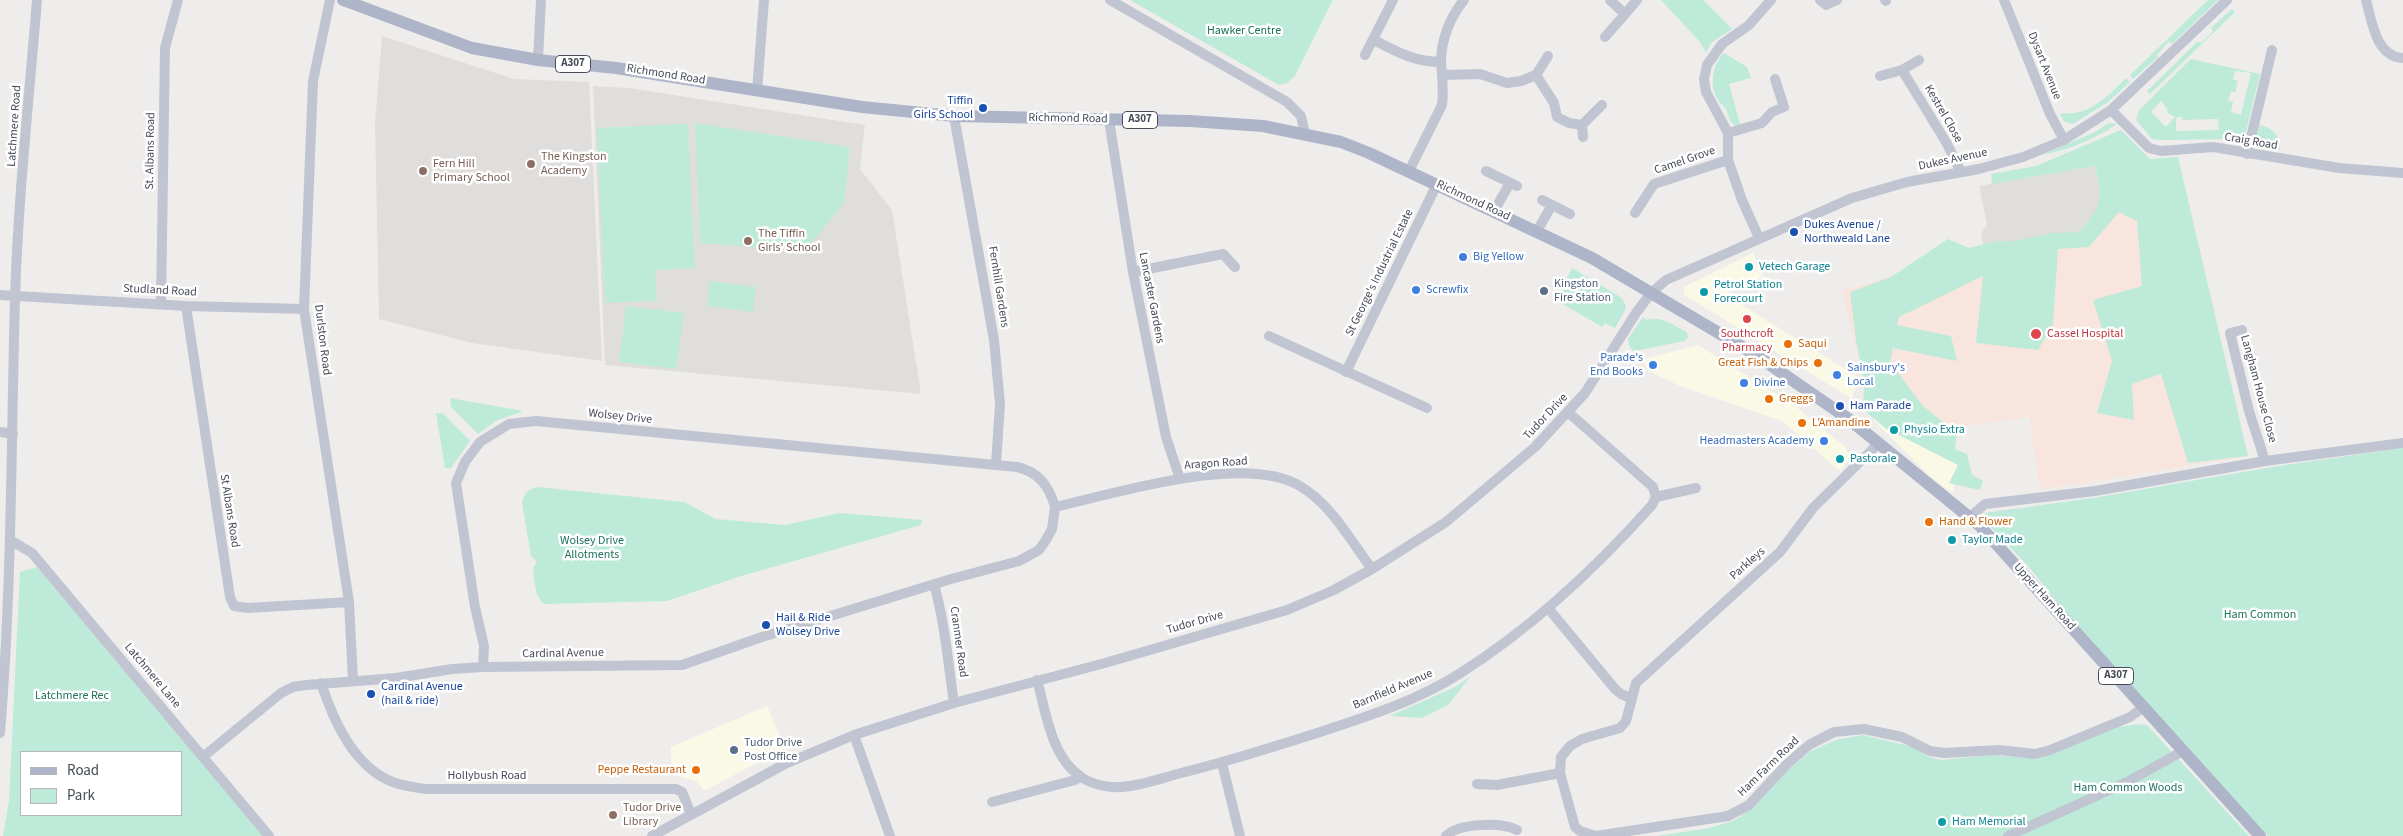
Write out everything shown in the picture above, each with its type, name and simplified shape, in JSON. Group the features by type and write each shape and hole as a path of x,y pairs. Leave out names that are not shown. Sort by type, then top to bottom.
{"main road":[{"name":"Richmond Road","path":"343,0 472,48 538,60 616,68 870,108 954,116 1190,121 1263,126 1340,142 1409,171 1592,258 1737,343 1802,386"},
{"name":"Upper Ham Road","path":"1802,386 1970,517 2260,836"}],"street":[{"name":"Latchmere Road","path":"0,733 6,657 16,296 37,0"},
{"name":"St. Albans Road","path":"161,304 165,48 178,0"},
{"name":"Durlston Road","path":"330,0 313,81 304,309 349,602 353,681"},
{"path":"538,60 541,0"},
{"path":"757,91 764,0"},
{"path":"1110,0 1287,102 1303,120 1301,133"},
{"path":"1365,55 1393,0"},
{"path":"1409,171 1442,105 1441,49 1448,24 1464,0"},
{"path":"1610,0 1624,14"},
{"path":"1605,37 1637,0"},
{"path":"1759,238 1742,200 1728,160 1728,133 1706,92 1704,78 1707,65 1722,44 1749,25 1770,0"},
{"path":"1820,0 1826,5 1837,0"},
{"name":"Dysart Avenue","path":"2004,0 2050,114 2064,140"},
{"name":"Dukes Avenue","path":"1651,293 1675,274 1852,198 1907,182 1961,172 2024,157 2064,140 2111,110 2228,0"},
{"path":"2366,0 2381,47 2392,57 2403,58"},
{"path":"1374,40 1406,57 1423,62 1441,62"},
{"path":"2247,154 2272,50"},
{"path":"1442,76 1480,74 1506,83 1521,81 1536,76 1548,56"},
{"path":"1880,76 1902,70 1919,60"},
{"name":"Kestrel Close","path":"1902,70 1946,142 1961,172"},
{"path":"1536,76 1554,103 1558,117 1569,123 1582,126"},
{"path":"1728,133 1762,123 1772,112 1784,107 1776,79"},
{"path":"1583,137 1582,126 1602,105"},
{"name":"Craig Road","path":"2111,110 2149,148 2161,151 2213,147 2340,168 2403,174"},
{"name":"Fernhill Gardens","path":"954,116 994,340 1000,404 996,464"},
{"name":"Lancaster Gardens","path":"1109,120 1133,272 1166,436 1180,479"},
{"name":"Camel Grove","path":"1636,213 1654,184 1728,160"},
{"path":"1486,170 1513,184 1494,211"},
{"name":"St George's Industrial Estate","path":"1346,372 1437,184"},
{"path":"1537,231 1547,202 1570,214"},
{"path":"1133,272 1223,254 1235,267"},
{"name":"Tudor Drive","path":"652,836 796,759 854,735 954,703 1287,610 1334,590 1419,540 1482,494 1535,447 1569,413 1596,377 1632,318 1651,293"},
{"name":"Studland Road","path":"0,295 186,306 304,309"},
{"name":"St Albans Road","path":"186,306 229,588 234,606 248,608 349,602"},
{"name":"Langham House Close","path":"2242,330 2230,333 2248,411 2265,461"},
{"path":"1269,336 1427,408"},
{"path":"1569,413 1654,488 1656,497 1696,488"},
{"name":"Wolsey Drive","path":"483,667 484,646 474,607 456,483 465,462 480,442 509,424 536,421 996,464"},
{"path":"0,432 13,434"},
{"path":"1970,517 1985,504 2095,491 2265,461 2403,443"},
{"name":"Parkleys","path":"1562,757 1570,746 1582,739 1620,728 1626,721 1636,683 1780,552 1813,508 1863,462 1878,444"},
{"path":"934,584 1030,556 1039,550 1049,534 1055,507 1047,487 1035,474 1017,467 996,464"},
{"name":"Aragon Road","path":"1055,507 1180,479 1246,473 1284,477 1302,486 1319,500 1372,569"},
{"name":"Barnfield Avenue","path":"1037,680 1053,739 1066,762 1080,776 1094,783 1121,787 1222,763 1340,725 1408,700 1458,675 1548,608 1598,564 1652,505 1656,497"},
{"name":"Latchmere Lane","path":"10,540 32,553 204,756 269,836"},
{"name":"Cardinal Avenue","path":"204,756 281,693 293,687 483,667 682,665 762,637 934,584"},
{"name":"Cranmer Road","path":"934,584 944,617 944,638 954,703"},
{"path":"1548,608 1615,689 1631,698"},
{"name":"Hollybush Road","path":"321,683 329,706 355,752 374,772 397,784 426,789 676,789 682,792 691,814"},
{"name":"Ham Farm Road","path":"1562,757 1560,773 1569,812 1575,827 1596,836 1728,816 1749,805 1786,765 1809,745 1834,732 1864,729 1902,737 1930,752 2000,750 2035,754 2050,750 2084,734 2130,717 2144,707"},
{"path":"854,735 890,836"},
{"path":"2008,836 2127,782 2183,751"},
{"path":"1222,763 1240,836"},
{"path":"1477,784 1497,784 1560,773"},
{"path":"992,802 1075,780 1080,776"},
{"path":"1446,836 1457,829 1478,825 1511,826 1516,830"}],"shaded area":[{"path":"382,36 514,79 589,82 602,361 472,343 379,319 375,123"},
{"name":"The Tiffin Girls' School","path":"593,86 629,88 865,125 860,169 892,210 921,394 605,365"},
{"name":"Cassel Hospital","path":"2178,157 2248,456 2040,490 2029,417 1955,428 1919,442 1864,406 1864,377 1841,291 2001,243 2079,232 2102,206 2095,166"},
{"path":"2095,166 2102,206 2079,232 2001,243 1984,248 1981,234 1987,224 1979,186"},
{"path":"1753,253 1763,276 1733,289 1726,295 1858,377 1852,399 1683,294 1684,287"},
{"path":"1698,345 1795,406 1845,447 1851,458 1840,471 1782,421 1680,386 1647,370 1644,359"},
{"path":"1877,416 1958,463 1953,493 1931,477 1880,427 1874,420"},
{"path":"767,706 785,748 704,791 696,781 671,774 671,747"}],"green space":[{"name":"Hawker Centre","path":"1130,0 1333,0 1295,76 1287,83 1279,85"},
{"path":"1661,0 1703,0 1732,29 1711,43 1706,53 1700,42"},
{"path":"2208,0 2218,0 2172,44 2169,41 2157,55 2158,57 2133,79 2130,75"},
{"path":"2232,9 2235,12 2150,94 2147,91 2198,41 2201,43 2213,31 2211,28"},
{"path":"1724,53 1747,67 1751,78 1729,84 1740,124 1735,126 1730,120 1726,109 1718,100 1713,88 1714,69"},
{"path":"2191,59 2260,74 2246,132 2240,139 2152,139 2136,120 2139,110","holes":["2235,71 2251,73 2241,115 2231,112 2233,102 2228,101 2231,91 2235,93 2238,81 2233,79","2161,101 2168,110 2166,112 2175,117 2166,127 2151,112","2178,117 2182,117 2182,120 2218,119 2219,130 2176,131 2176,119"]},
{"path":"2126,78 2130,82 2108,102 2073,124 2065,122 2060,115 2063,113 2081,112 2098,103"},
{"path":"695,123 850,147 844,203 805,251 700,243"},
{"path":"2109,123 2117,124 2081,143 2042,155 2095,132"},
{"path":"688,124 695,268 655,270 657,301 605,303 597,128"},
{"path":"2260,125 2269,128 2275,133 2279,140 2280,150 2266,150 2259,146 2257,137"},
{"path":"2121,130 2150,159 2178,157 2248,456 2188,463 2161,374 2132,384 2134,420 2097,413 2112,361 2093,300 2142,286 2137,221 2119,212 2089,247 2058,249 2053,325 2038,350 1976,343 1983,276 1899,317 1897,325 1951,336 1957,361 1893,348 1890,362 1923,406 1957,433 1955,449 1967,454 1972,475 1983,481 1980,490 1949,483 1958,465 1885,428 1863,409 1864,383 1850,292 1891,277 1948,239 1969,248 1992,242 2014,241 2052,233 2079,232 2093,215 2099,202 2099,187 2095,166 1992,184 1991,174 2036,166"},
{"path":"1572,268 1622,298 1626,306 1615,328 1605,323 1602,327 1556,300"},
{"path":"710,281 756,287 753,312 707,306"},
{"path":"626,306 684,313 676,369 619,362"},
{"path":"1643,317 1647,320 1657,319 1667,322 1687,332 1688,337 1685,341 1635,351 1630,348 1628,339"},
{"path":"450,398 523,411 496,421 478,434 451,407"},
{"path":"436,413 443,413 470,441 451,468 445,468"},
{"name":"Ham Common","path":"2403,448 2403,836 2268,836 2085,636 2028,566 1984,520 1986,518 1984,513 2093,498 2272,467"},
{"name":"Wolsey Drive Allotments","path":"538,487 684,502 716,519 785,525 840,513 922,520 921,525 741,576 667,601 545,604 539,598 536,588 533,568 537,562 531,556 522,503 527,492"},
{"name":"Latchmere Rec","path":"37,567 263,836 3,836 9,800 20,572"},
{"path":"1471,676 1448,705 1422,718 1390,716 1457,686"},
{"name":"Ham Common Woods","path":"2138,724 2147,725 2249,836 1657,836 1710,828 1735,820 1755,806 1789,769 1811,751 1836,740 1863,735 1913,747 1929,757 1940,760 1994,755 2026,758 2040,757 2119,727"}],"place":[{"name":"Tiffin Girls School","path":"983,108"},
{"name":"The Kingston Academy","path":"531,164"},
{"name":"Fern Hill Primary School","path":"423,171"},
{"name":"Dukes Avenue / Northweald Lane","path":"1794,232"},
{"name":"The Tiffin Girls' School","path":"748,241"},
{"name":"Big Yellow","path":"1463,257"},
{"name":"Vetech Garage","path":"1749,267"},
{"name":"Screwfix","path":"1416,290"},
{"name":"Kingston Fire Station","path":"1544,291"},
{"name":"Petrol Station Forecourt","path":"1704,292"},
{"name":"Southcroft Pharmacy","path":"1747,319"},
{"name":"Cassel Hospital","path":"2036,334"},
{"name":"Saqui","path":"1788,344"},
{"name":"Great Fish & Chips","path":"1818,363"},
{"name":"Parade's End Books","path":"1653,365"},
{"name":"Sainsbury's Local","path":"1837,375"},
{"name":"Divine","path":"1744,383"},
{"name":"Greggs","path":"1769,399"},
{"name":"Ham Parade","path":"1840,406"},
{"name":"L’Amandine","path":"1802,423"},
{"name":"Physio Extra","path":"1894,430"},
{"name":"Headmasters Academy","path":"1824,441"},
{"name":"Pastorale","path":"1840,459"},
{"name":"Hand & Flower","path":"1929,522"},
{"name":"Taylor Made","path":"1952,540"},
{"name":"Hail & Ride Wolsey Drive","path":"766,625"},
{"name":"Cardinal Avenue (hail & ride)","path":"371,694"},
{"name":"Tudor Drive Post Office","path":"734,750"},
{"name":"Peppe Restaurant","path":"696,770"},
{"name":"Tudor Drive Library","path":"613,815"},
{"name":"Ham Memorial","path":"1942,822"}]}
